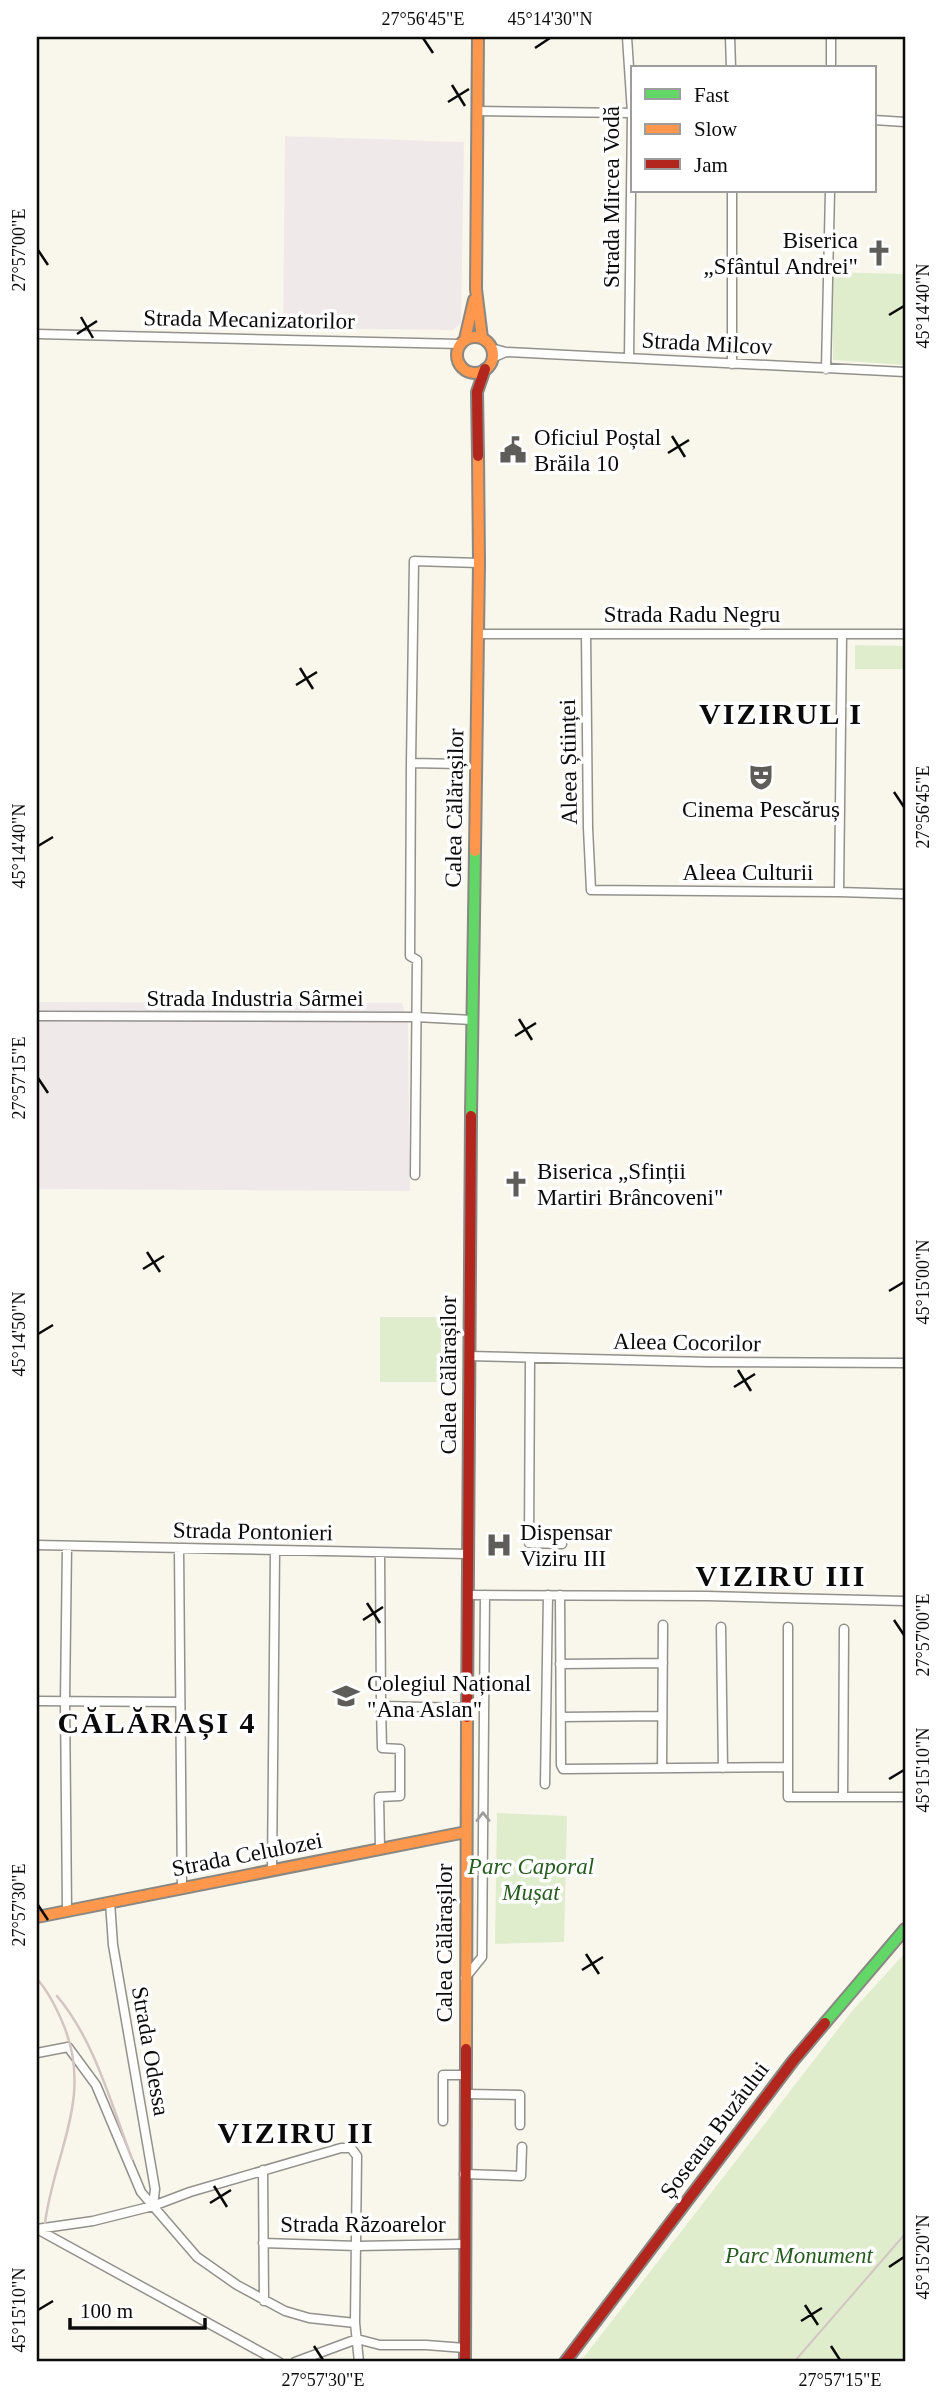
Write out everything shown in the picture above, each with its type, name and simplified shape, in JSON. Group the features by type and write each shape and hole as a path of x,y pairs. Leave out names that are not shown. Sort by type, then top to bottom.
{"main road":[{"path":"476,289 457,358 465,370 475,373 485,369 492,353 482,338 476,289 478,37"},
{"path":"463,341 482,338"},
{"name":"Calea Călărașilor","path":"466,2358 464,2174 467,1595 479,563 477,392 485,369"},
{"name":"Calea Călărașilor","path":"465,370 477,392"},
{"name":"Strada Celulozei","path":"37,1917 466,1832"},
{"name":"Șoseaua Buzăului","path":"565,2362 793,2061 905,1929"}],"street":[{"name":"Strada Mircea Vodă","path":"627,37 631,98"},
{"path":"730,37 731,66"},
{"path":"831,37 831,66"},
{"path":"478,111 631,113"},
{"path":"876,120 905,122"},
{"name":"Strada Mircea Vodă","path":"629,358 631,192"},
{"path":"732,192 732,364"},
{"path":"826,369 830,192"},
{"name":"Strada Mecanizatorilor","path":"37,334 463,341"},
{"name":"Strada Milcov","path":"492,353 905,372"},
{"path":"415,1175 416,960 410,956 414,561 479,563"},
{"name":"Strada Radu Negru","path":"478,634 905,634"},
{"name":"Aleea Științei","path":"586,634 591,890"},
{"path":"839,891 842,635"},
{"path":"411,764 460,764"},
{"name":"Aleea Culturii","path":"591,890 839,891 905,894"},
{"name":"Strada Industria Sârmei","path":"37,1016 416,1017 472,1020"},
{"name":"Aleea Cocorilor","path":"469,1356 905,1363"},
{"path":"530,1359 529,1543 562,1544"},
{"name":"Strada Pontonieri","path":"37,1545 468,1554"},
{"path":"67,1546 67,1910"},
{"path":"179,1549 182,1888"},
{"path":"272,1870 275,1551"},
{"path":"380,1553 382,1748 400,1749 400,1796 379,1797 380,1849"},
{"path":"467,1595 708,1596 905,1601"},
{"path":"466,1978 482,1957 485,1595"},
{"path":"545,1784 548,1595"},
{"path":"559,1595 561,1765 564,1769 788,1767"},
{"path":"662,1768 663,1625"},
{"path":"721,1627 723,1768"},
{"path":"788,1627 788,1797 905,1797"},
{"path":"843,1797 844,1629"},
{"path":"560,1664 663,1663"},
{"path":"37,1701 180,1702"},
{"path":"381,1706 467,1708"},
{"path":"561,1717 663,1716"},
{"name":"Strada Odessa","path":"110,1902 113,1945 155,2189 153,2206"},
{"path":"37,2053 68,2047 80,2061 96,2085 135,2180 189,2249 208,2267 264,2301 309,2318 355,2323"},
{"path":"443,2121 443,2075 465,2075"},
{"path":"465,2094 520,2095 520,2124"},
{"path":"464,2174 522,2176 522,2147"},
{"path":"37,2229 93,2221 153,2206 263,2170 341,2148 352,2148 357,2156 355,2323 359,2362"},
{"path":"263,2170 264,2301"},
{"path":"37,2229 279,2362"},
{"name":"Strada Răzoarelor","path":"263,2243 357,2246 464,2244"},
{"path":"295,2362 357,2339 380,2345 426,2345 466,2358"}],"shaded area":[{"path":"285,136 464,142 461,323 453,330 283,328"},
{"path":"37,1002 402,1003 408,1023 410,1191 37,1189"}],"green space":[{"path":"832,272 905,274 905,365 833,360"},
{"path":"855,645 905,646 905,669 855,669"},
{"path":"380,1317 441,1317 441,1382 380,1382"},
{"name":"Parc Caporal Mușat","path":"497,1813 567,1816 564,1942 495,1944"},
{"name":"Parc Monument","path":"905,1953 905,2362 580,2362 852,2011"}],"tram line":[{"path":"794,2362 905,2234"}],"railway":[{"path":"37,1979 64,2026 72,2052 75,2077 69,2125 45,2223"},
{"path":"57,1996 92,2053 132,2159"}],"traffic: fast":[{"path":"471,1116 475,851"},
{"path":"825,2023 905,1929"}],"traffic: slow":[{"path":"478,37 476,289 482,338"},
{"path":"465,339 474,300"},
{"path":"475,337 488,342 493,355 488,368 475,373 462,368 457,355 462,342 475,337"},
{"path":"475,851 478,456"},
{"path":"466,2049 467,1717"},
{"path":"37,1917 466,1832"}],"traffic: jam":[{"path":"478,456 477,392 485,369"},
{"path":"467,1717 471,1116"},
{"path":"565,2362 793,2061 825,2023"},
{"path":"465,2362 466,2049"}],"place":[{"name":"Biserica „Sfântul Andrei\"","path":"879,253"},
{"name":"Oficiul Poștal Brăila 10","path":"513,450"},
{"name":"Cinema Pescăruș","path":"761,777"},
{"name":"Biserica „Sfinții Martiri Brâncoveni\"","path":"516,1184"},
{"name":"Dispensar Viziru III","path":"499,1545"},
{"name":"Colegiul Național \"Ana Aslan\"","path":"346,1696"}],"district":[{"name":"VIZIRUL I","path":"781,714"},
{"name":"VIZIRU III","path":"781,1576"},
{"name":"CĂLĂRAȘI 4","path":"157,1723"},
{"name":"VIZIRU II","path":"296,2133"}]}
